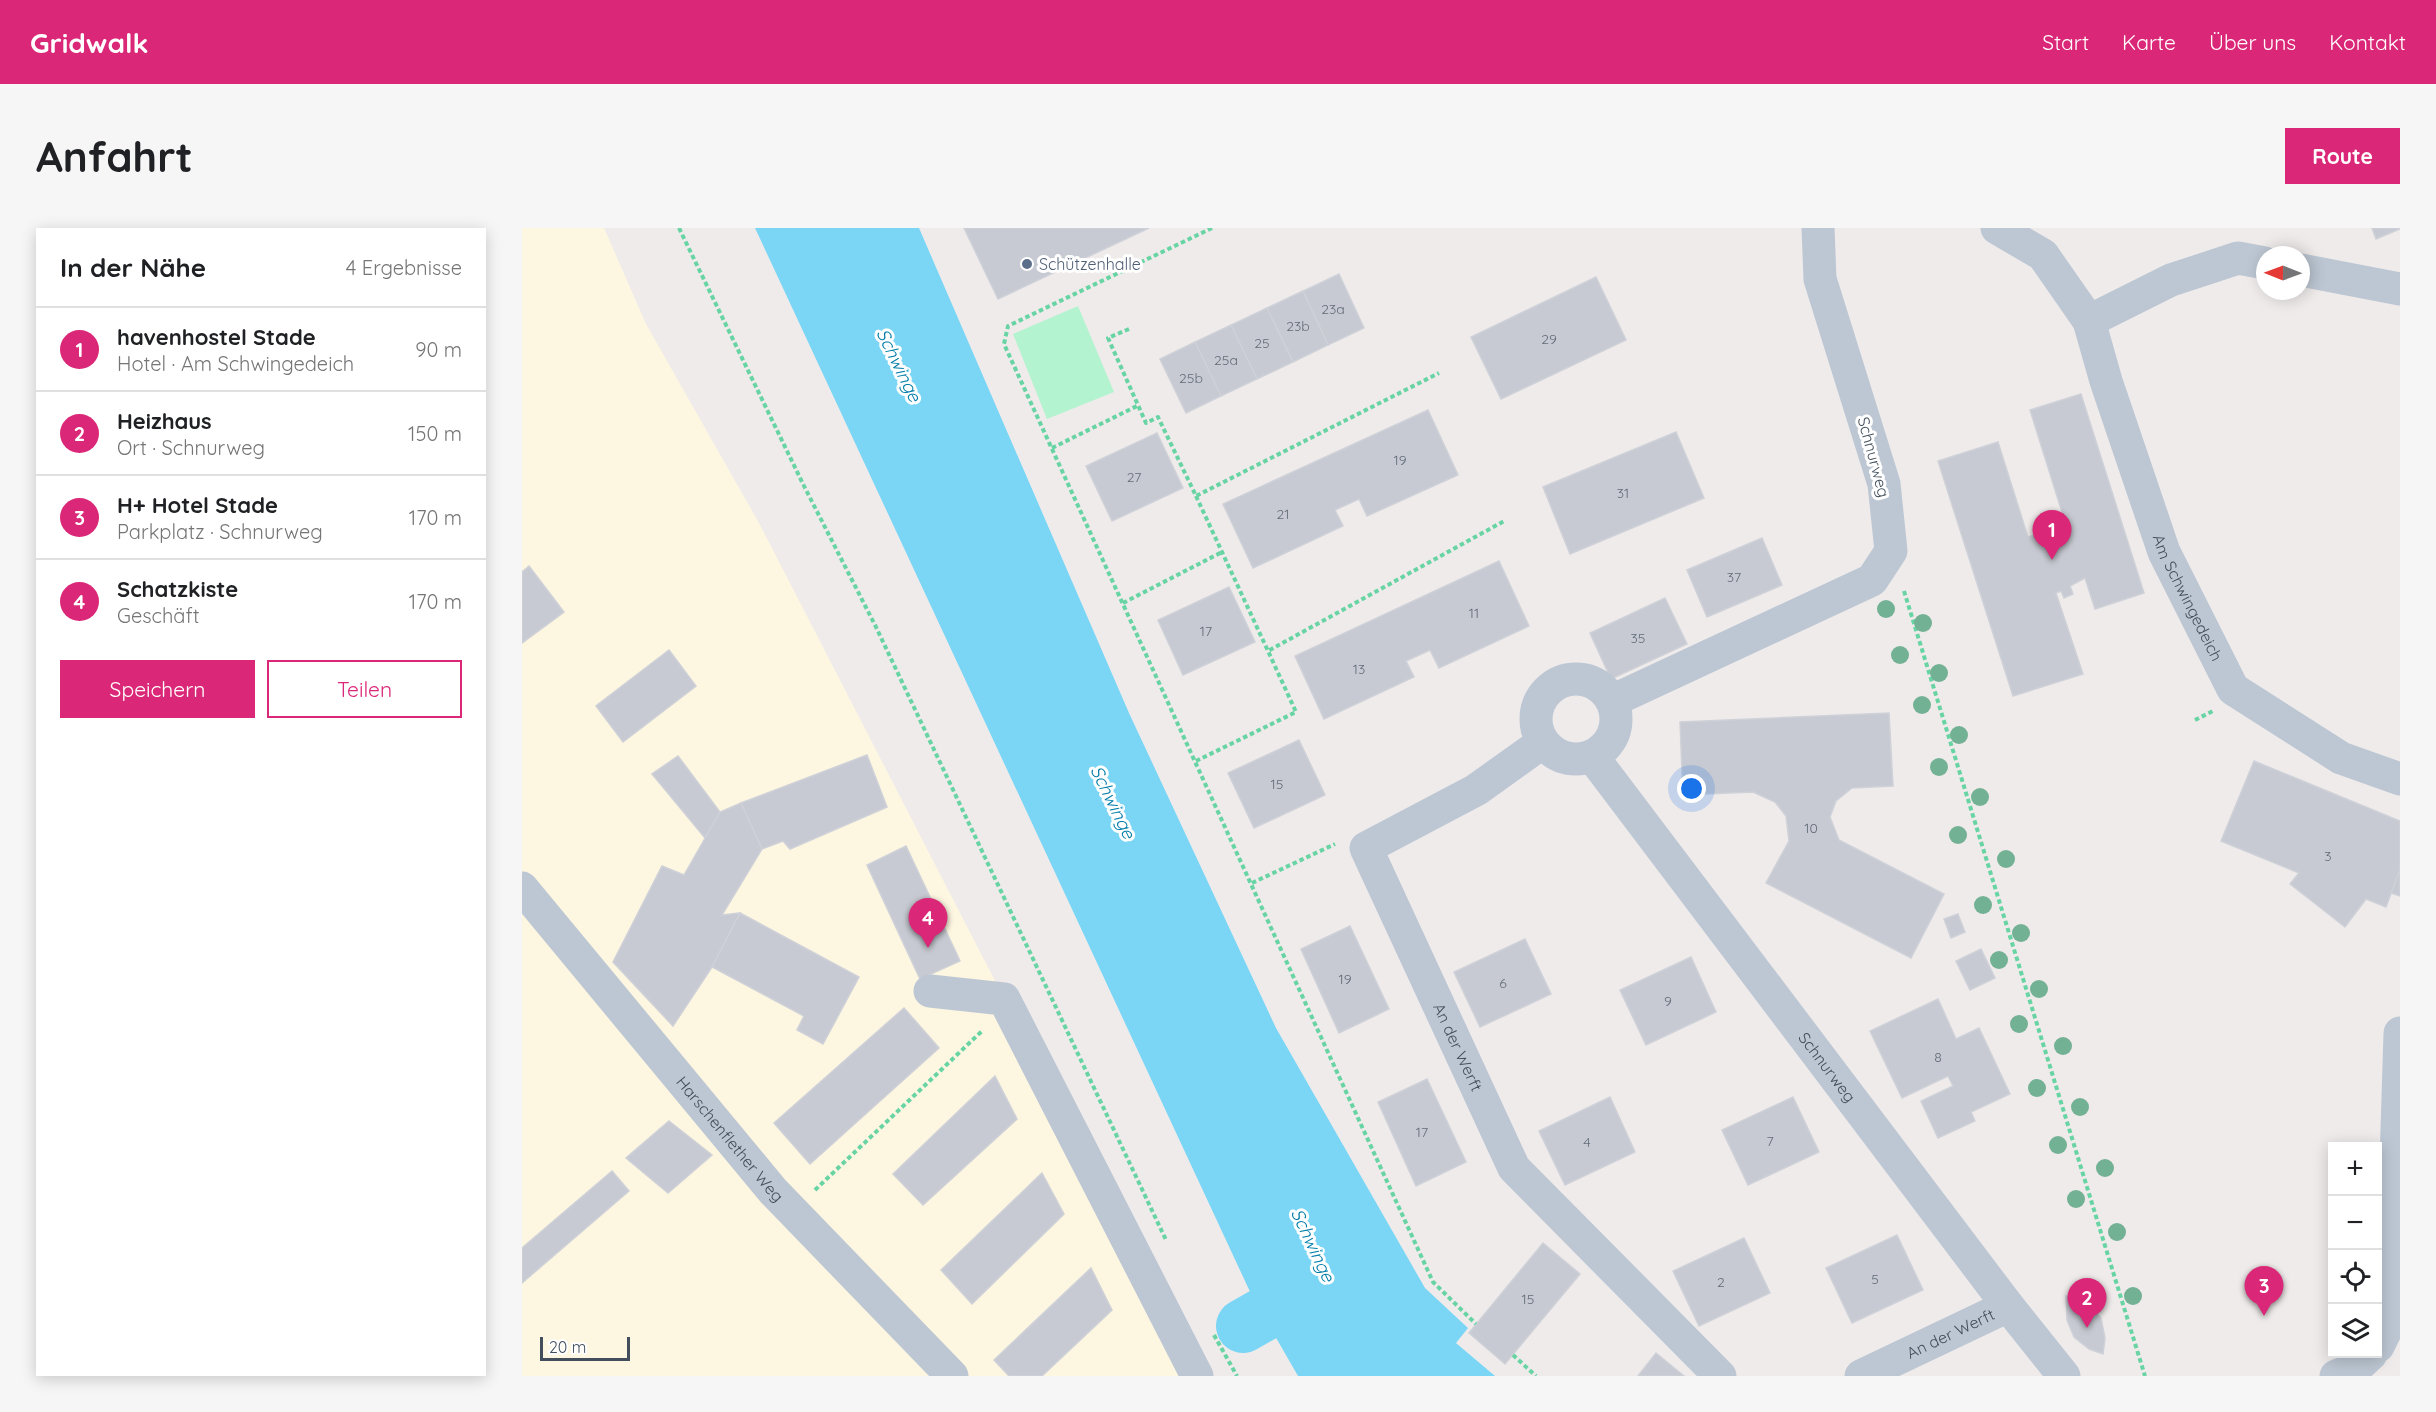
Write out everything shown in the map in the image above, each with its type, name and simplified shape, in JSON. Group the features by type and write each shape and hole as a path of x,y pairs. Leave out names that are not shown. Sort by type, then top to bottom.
{"street":[{"name":"Schnurweg","path":"1818,228 1820,279 1884,484 1891,551"},
{"name":"Am Schwingedeich","path":"1997,228 2043,255 2089,321 2106,381 2164,552 2233,689 2341,758 2400,779"},
{"path":"2089,321 2171,280 2238,258 2256,261"},
{"path":"2310,272 2400,289"},
{"path":"1612,702 1872,580 1891,551"},
{"path":"1564,680 1588,681 1606,692 1612,702 1616,714 1616,727 1611,739 1603,749 1592,756 1579,759 1565,758 1553,752 1543,742 1536,718 1538,706 1553,686 1564,680"},
{"path":"1366,848 1476,790 1543,742"},
{"name":"Schnurweg","path":"1592,756 2008,1306 2064,1376"},
{"name":"An der Werft","path":"1366,848 1514,1168 1720,1376"},
{"name":"Harschenflether Weg","path":"522,888 773,1191 952,1376"},
{"path":"930,991 1004,999 1197,1376"},
{"path":"2382,1338 2387,1328 2393,1258 2400,1033"},
{"name":"An der Werft","path":"1861,1376 2008,1306"},
{"path":"2336,1376 2356,1368 2366,1358"}],"path":[{"path":"679,228 804,486 881,637 1167,1242"},
{"path":"1212,228 1008,326 1004,344 1433,1282 1476,1324"},
{"path":"1129,329 1108,338 1137,406 1146,423 1158,417 1296,712 1196,761"},
{"path":"1196,496 1439,373"},
{"path":"1052,448 1137,406"},
{"path":"1268,651 1506,520"},
{"path":"1891,551 2145,1376"},
{"path":"1123,603 1222,552"},
{"path":"1252,883 1335,844 1366,848"},
{"path":"793,1212 1008,1006"},
{"path":"1209,1325 1237,1376"},
{"path":"1513,1355 1536,1376"}],"shaded area":[{"path":"522,228 604,228 646,324 759,523 1008,1006 1187,1376 522,1376"}],"green space":[{"path":"1078,306 1114,392 1047,419 1013,334"}],"water":[{"name":"Schwinge","path":"755,228 919,228 1129,713 1276,1028 1425,1288 1468,1328 1456,1343 1495,1376 1298,1376 1252,1296"}],"building":[{"name":"Schützenhalle","path":"964,228 1149,228 998,299"},
{"path":"2372,228 2400,228 2400,229 2376,239"},
{"path":"1339,274 1364,328 1328,345 1303,291"},
{"path":"1596,277 1626,340 1501,399 1471,337"},
{"path":"1303,291 1328,345 1293,362 1267,308"},
{"path":"1267,308 1293,362 1257,379 1231,325"},
{"path":"1231,325 1257,379 1221,396 1195,342"},
{"path":"1195,342 1221,396 1186,413 1160,359"},
{"path":"2081,394 2144,593 2095,609 2085,578 2070,586 2073,594 2064,598 2061,591 2056,593 2083,674 2013,696 1938,461 1998,442 2028,537 2066,525 2030,410"},
{"path":"1428,410 1458,475 1367,516 1359,499 1335,510 1343,526 1253,568 1223,504"},
{"path":"1676,432 1704,498 1570,554 1543,487"},
{"path":"1157,433 1183,488 1112,521 1086,466"},
{"path":"1762,538 1782,585 1707,617 1687,570"},
{"path":"1499,561 1529,626 1439,668 1430,650 1406,661 1414,677 1324,719 1295,656"},
{"path":"529,566 564,612 522,643 522,572"},
{"path":"1229,587 1255,642 1183,675 1158,620"},
{"path":"1665,598 1687,644 1611,679 1590,633"},
{"path":"669,650 696,686 623,742 596,706"},
{"path":"1889,713 1893,786 1852,788 1836,801 1830,817 1839,840 1944,894 1911,958 1766,883 1789,841 1786,816 1775,802 1753,792 1683,795 1680,722"},
{"path":"1299,740 1325,795 1254,828 1228,773"},
{"path":"867,755 887,807 790,849 783,841 762,849 741,803"},
{"path":"678,756 720,812 705,838 652,774"},
{"path":"2254,761 2400,821 2400,870 2386,907 2366,899 2345,927 2290,884 2299,873 2221,841"},
{"path":"741,803 762,849 722,915 740,913 712,967 673,1026 613,962 662,866 684,875 720,812"},
{"path":"906,846 960,961 920,979 867,865"},
{"path":"2400,870 2400,896 2391,893"},
{"path":"740,913 859,977 823,1044 797,1030 804,1016 712,967"},
{"path":"1958,914 1965,932 1951,938 1944,919"},
{"path":"1350,926 1389,1009 1339,1033 1301,949"},
{"path":"1525,939 1551,994 1480,1027 1454,972"},
{"path":"1981,949 1995,978 1970,990 1956,961"},
{"path":"1691,957 1716,1012 1646,1045 1620,990"},
{"path":"1938,999 1956,1039 1979,1028 2010,1094 1971,1112 1975,1121 1938,1138 1921,1101 1953,1086 1948,1076 1902,1098 1870,1031"},
{"path":"904,1008 939,1048 810,1164 774,1123"},
{"path":"995,1076 1017,1119 923,1205 893,1174"},
{"path":"1427,1079 1466,1162 1416,1186 1378,1102"},
{"path":"1610,1097 1635,1152 1565,1185 1539,1131"},
{"path":"1793,1097 1819,1152 1748,1185 1722,1130"},
{"path":"669,1121 712,1155 668,1193 626,1158"},
{"path":"612,1171 629,1191 522,1283 522,1248"},
{"path":"1042,1173 1064,1214 972,1304 941,1270"},
{"path":"1897,1235 1923,1290 1852,1323 1826,1268"},
{"path":"1744,1238 1770,1293 1699,1326 1673,1271"},
{"path":"1543,1243 1580,1274 1505,1364 1469,1333"},
{"path":"1091,1268 1112,1310 1042,1376 1009,1376 994,1360"},
{"path":"2066,1296 2087,1302 2101,1318 2105,1338 2103,1354 2089,1349 2074,1337 2067,1320"},
{"path":"1656,1353 1684,1376 1638,1376"}],"waterway":[{"name":"Schwinge","path":"1243,1326 1326,1279"}],"place":[{"name":"Schützenhalle","path":"1027,264"},
{"name":"havenhostel Stade","path":"2052,560"},
{"name":"Schatzkiste","path":"928,948"},
{"name":"H+ Hotel Stade","path":"2264,1316"},
{"name":"Heizhaus","path":"2087,1328"}]}
